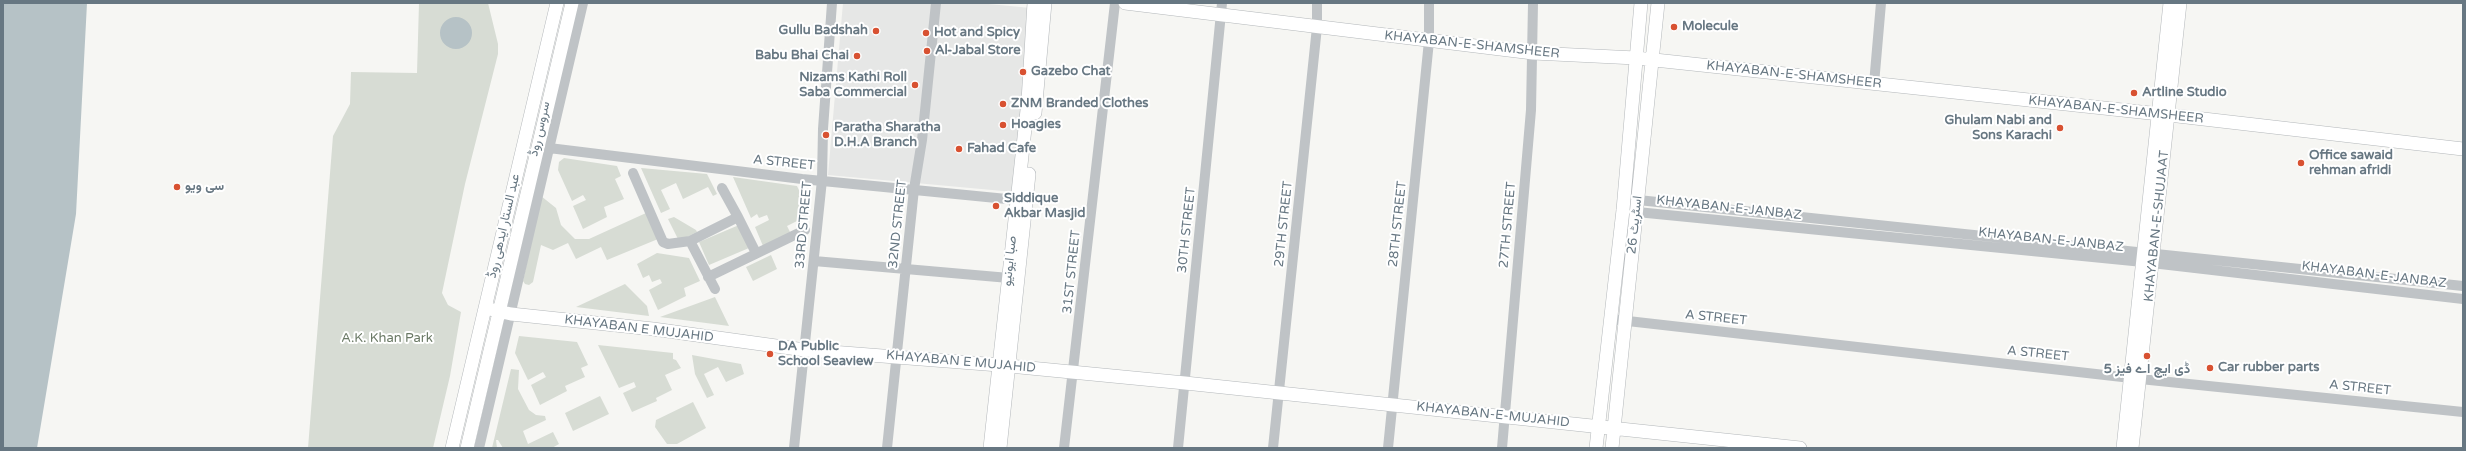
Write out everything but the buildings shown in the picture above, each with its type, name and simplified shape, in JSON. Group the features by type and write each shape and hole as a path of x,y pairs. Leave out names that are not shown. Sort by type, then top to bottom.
{"main road":[{"name":"عبد الستار ایدھی روڈ","path":"452,448 557,3"},
{"name":"عبد الستار ایدھی روڈ","path":"467,448 506,313 572,3"},
{"name":"صبا ایونیو","path":"1000,448 1009,278 1028,101 1034,3"},
{"name":"صبا ایونیو","path":"990,448 1004,365 1045,3"},
{"name":"KHAYABAN-E-SHAMSHEER","path":"1125,3 1222,9 1317,27 1533,53 1636,58 2463,149"},
{"name":"اسٹریٹ 26","path":"1596,448 1623,210 1641,3"},
{"name":"اسٹریٹ 26","path":"1612,448 1654,60 1658,3"},
{"name":"KHAYABAN-E-SHUJAAT","path":"2164,115 2170,3"},
{"name":"KHAYABAN-E-SHUJAAT","path":"2122,448 2135,378 2164,115 2180,3"},
{"name":"KHAYABAN E MUJAHID","path":"485,308 506,313 805,350 1004,365 1185,383"},
{"name":"KHAYABAN-E-SHUJAAT","path":"2132,448 2135,378"},
{"name":"KHAYABAN-E-MUJAHID","path":"1185,383 1615,428 1744,445 1800,448"}],"street":[{"name":"سروس روڈ","path":"479,448 506,313 549,148 583,3"},
{"name":"33RD STREET","path":"794,448 822,180 823,129 832,3"},
{"name":"32ND STREET","path":"887,448 898,356 914,189 922,140 936,3"},
{"name":"31ST STREET","path":"1064,448 1074,373 1115,3"},
{"name":"29TH STREET","path":"1273,448 1317,27 1318,3"},
{"name":"28TH STREET","path":"1388,448 1429,41 1429,3"},
{"name":"27TH STREET","path":"1502,448 1531,110 1533,3"},
{"path":"1874,84 1881,3"},
{"name":"30TH STREET","path":"1178,448 1222,9"},
{"name":"A STREET","path":"549,148 822,180 1017,200"},
{"path":"633,173 644,203 663,242 668,244 690,241 738,217"},
{"path":"722,188 756,253"},
{"name":"KHAYABAN-E-JANBAZ","path":"1638,206 2149,257 2463,286"},
{"path":"708,276 805,230"},
{"path":"690,241 715,289"},
{"name":"KHAYABAN-E-JANBAZ","path":"2149,257 2463,299"},
{"path":"814,261 1009,278"},
{"name":"A STREET","path":"1610,319 2135,378 2463,412"}],"shaded area":[{"path":"3,3 87,3 76,214 37,448 3,448"},
{"path":"843,3 978,3 1031,8 1014,192 828,175"},
{"path":"456,17 467,22 472,33 467,44 456,49 445,44 440,33 445,22"}],"green space":[{"name":"A.K. Khan Park","path":"419,3 488,3 498,44 498,54 465,184 442,293 448,305 461,312 450,376 433,448 308,448 333,136 350,104 351,72 417,73"},
{"path":"564,158 617,166 621,176 615,179 624,199 604,207 607,217 583,229 573,206 586,200 583,195 572,201 558,170 559,162"},
{"path":"641,168 707,174 717,194 713,196 708,187 683,199 676,183 661,190 670,209 661,213"},
{"path":"733,177 797,186 806,205 802,206 807,216 787,226 791,234 763,246 755,227 769,220 767,215 759,218 757,214 751,218"},
{"path":"541,196 556,208 561,225 575,239 589,239 646,213 658,239 607,260 601,247 576,259 568,243 553,250 541,245 533,282 529,285 525,284 523,281"},
{"path":"674,217 697,232 679,241 668,219"},
{"path":"739,225 749,248 709,265 699,242"},
{"path":"657,253 689,258 700,281 684,288 686,296 658,310 649,290 662,283 660,279 652,282 649,275 643,278 637,264"},
{"path":"771,255 777,269 753,281 746,267"},
{"path":"625,284 647,306 649,316 576,307"},
{"path":"715,297 729,326 660,317"},
{"path":"519,336 577,342 588,365 581,368 585,377 565,386 567,391 540,405 531,385 546,377 543,372 528,380 515,353"},
{"path":"598,345 673,353 673,359 676,360 681,368 665,375 672,390 656,398 657,401 632,412 623,393 636,387 634,382 619,388"},
{"path":"692,355 741,364 744,374 726,382 718,367 704,374 714,395 707,398 695,374"},
{"path":"511,369 519,370 518,389 529,410 536,415 545,416 546,420 523,431 528,444 553,432 559,444 552,448 503,448 498,440 496,440 497,448 492,448"},
{"path":"600,396 609,414 573,431 565,413"},
{"path":"693,402 706,428 677,444 667,444 655,427 656,420"}],"place":[{"name":"Molecule","path":"1674,27"},
{"name":"Gullu Badshah","path":"876,31"},
{"name":"Hot and Spicy","path":"926,33"},
{"name":"Al-Jabal Store","path":"927,51"},
{"name":"Babu Bhai Chai","path":"857,56"},
{"name":"Gazebo Chat","path":"1023,72"},
{"name":"Nizams Kathi Roll Saba Commercial","path":"915,85"},
{"name":"Artline Studio","path":"2134,93"},
{"name":"ZNM Branded Clothes","path":"1003,104"},
{"name":"Hoagies","path":"1003,125"},
{"name":"Ghulam Nabi and Sons Karachi","path":"2060,128"},
{"name":"Paratha Sharatha D.H.A Branch","path":"826,135"},
{"name":"Fahad Cafe","path":"959,149"},
{"name":"Office sawaid rehman afridi","path":"2301,163"},
{"name":"سی ویو","path":"177,187"},
{"name":"Siddique Akbar Masjid","path":"996,206"},
{"name":"DA Public School Seaview","path":"770,354"},
{"name":"5 ڈی ایچ اے فیز","path":"2147,356"},
{"name":"Car rubber parts","path":"2210,368"}]}
